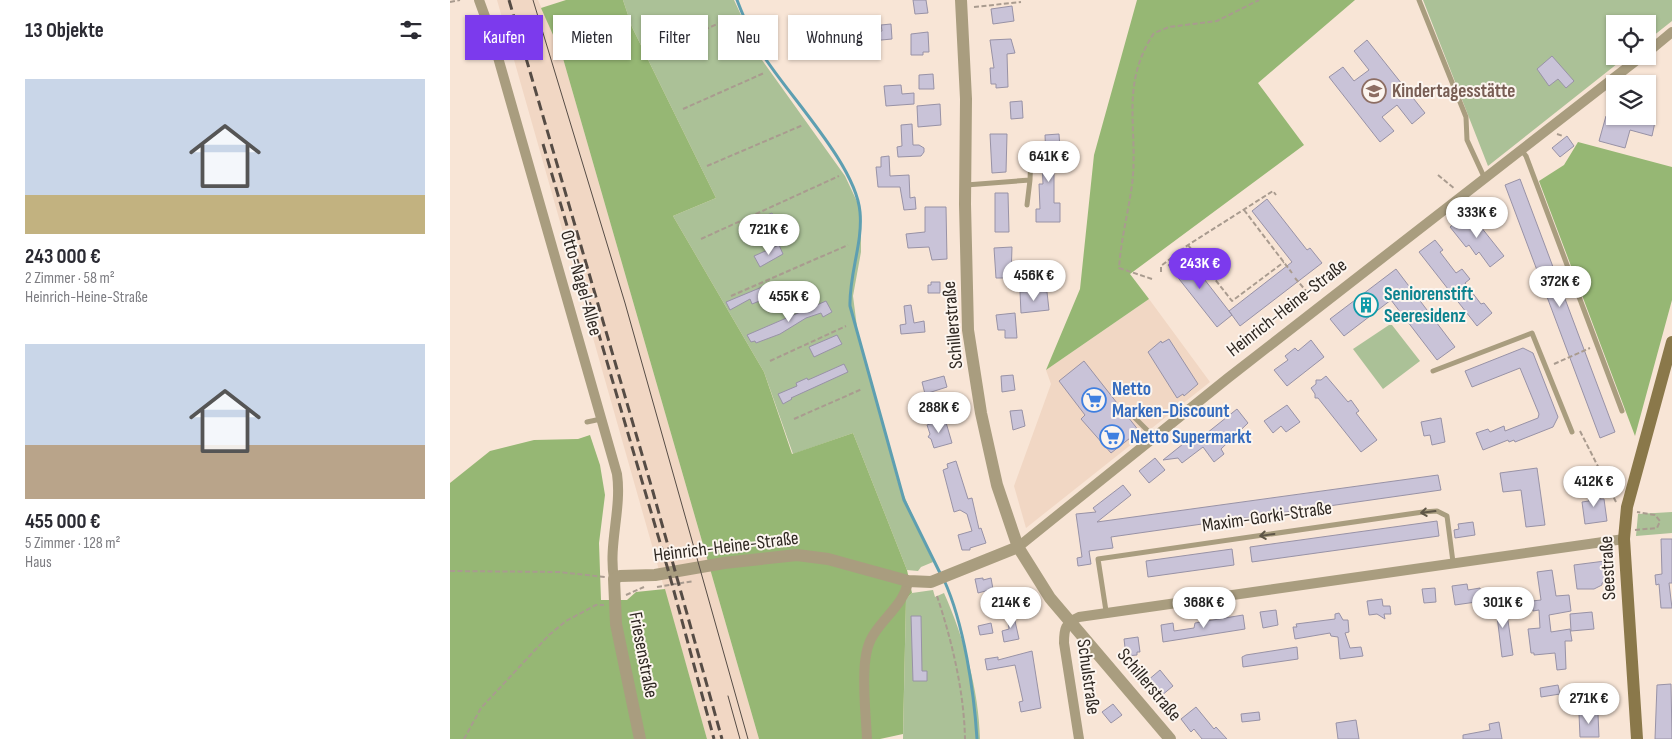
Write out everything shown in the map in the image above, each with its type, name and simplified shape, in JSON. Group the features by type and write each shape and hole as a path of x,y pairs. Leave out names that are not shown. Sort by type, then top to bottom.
{"main road":[{"name":"Seestraße","path":"1637,739 1624,539 1627,507 1672,342"}],"street":[{"name":"Otto-Nagel-Allee","path":"479,0 485,15"},
{"name":"Schillerstraße","path":"961,0 966,99 965,185 968,330 994,471 1018,547 1050,598 1170,739"},
{"path":"1656,45 1672,32"},
{"name":"Otto-Nagel-Allee","path":"499,60 618,484 608,578"},
{"name":"Heinrich-Heine-Straße","path":"608,578 655,575 724,563 797,555 828,558 908,581 932,582 1018,547 1154,437 1631,65"},
{"path":"1068,621 1079,616 1106,611 1624,539"},
{"name":"Friesenstraße","path":"608,578 610,605 640,739"},
{"path":"867,739 865,662 870,641 902,597 908,581"},
{"name":"Schulstraße","path":"1068,621 1064,630 1064,644 1080,739"}],"lane":[{"path":"1419,0 1466,117 1467,140 1484,178"},
{"path":"1522,151 1526,156 1622,411"},
{"path":"1027,206 1030,180 1030,153"},
{"path":"965,185 1030,180"},
{"path":"1433,371 1532,333 1572,432"},
{"path":"1135,418 1144,430 1154,437"},
{"path":"587,422 601,419"},
{"name":"Maxim-Gorki-Straße","path":"1106,611 1098,559 1437,511 1447,516 1453,562"}],"path":[{"path":"450,2 460,0"},
{"path":"1152,279 1119,268 1132,184 1133,147 1131,120 1137,66 1154,33 1168,28 1217,21 1259,0"},
{"path":"974,7 1021,2"},
{"path":"683,109 764,73"},
{"path":"707,166 803,125"},
{"path":"1438,175 1457,190"},
{"path":"701,239 839,176"},
{"path":"1161,272 1161,266 1188,245 1273,191 1276,195"},
{"path":"1243,209 1292,273"},
{"path":"731,296 848,245"},
{"path":"1188,245 1232,301 1284,262"},
{"path":"1295,278 1306,292"},
{"path":"770,361 846,326"},
{"path":"1546,367 1592,347"},
{"path":"794,419 862,389"},
{"path":"1572,432 1581,431 1620,506"},
{"path":"1634,530 1652,529 1660,525 1659,517 1637,512"},
{"path":"450,571 559,572 608,578"},
{"path":"656,587 696,580"},
{"path":"464,739 481,708 550,635 566,621 596,605 622,604 629,592 647,587"},
{"path":"937,596 946,622 963,705 965,739"},
{"path":"1080,668 1090,661"}],"shaded area":[{"path":"497,0 538,0 553,34 553,60 563,60 759,739 707,739 514,60 543,60 543,15 501,15"},
{"path":"1149,299 1210,382 1026,528 1014,486 1051,384 1046,370"}],"green space":[{"path":"566,0 623,0 628,15 553,15 553,35 541,8"},
{"path":"623,0 734,0 741,15 718,15 718,60 762,60 845,176 861,210 861,252 853,296 858,335 898,482 933,562 921,567 918,571 907,570 853,433 793,454 764,372 673,216 716,198 648,60 708,60 708,15 641,15 641,45 631,24 631,15 628,15"},
{"path":"1137,0 1355,0 1258,83 1304,145 1130,274 1149,299 1046,370 1080,289 1094,155"},
{"path":"1423,0 1672,0 1672,21 1656,34 1656,15 1606,15 1606,65 1616,65 1488,166"},
{"path":"631,24 641,45 641,60 648,60 716,198 673,216 764,372 792,454 853,433 907,570 912,593 906,599 903,734 880,739 759,739 563,60 631,60"},
{"path":"1578,142 1672,167 1672,300 1635,436 1539,181 1564,165"},
{"path":"1389,325 1392,325 1420,361 1383,389 1353,349"},
{"path":"590,435 600,465 605,495 599,543 601,600 627,600 636,592 665,589 707,739 450,739 450,483 490,451 534,440 578,439"},
{"path":"1672,512 1672,533 1636,536 1638,514"},
{"path":"933,590 935,597 944,593 964,646 977,702 980,739 903,739 906,599 912,593"}],"building":[{"path":"913,0 926,0 928,13 915,14"},
{"path":"1012,6 1014,21 993,24 991,9"},
{"path":"891,24 892,39 881,40 881,25"},
{"path":"928,32 929,52 923,52 923,55 911,55 911,34"},
{"path":"1011,39 1015,53 1007,54 1008,87 996,88 996,84 991,84 990,68 994,68 990,40"},
{"name":"Kindertagesstätte","path":"1367,40 1425,113 1412,124 1397,105 1382,117 1394,131 1380,142 1329,77 1343,67 1354,81 1369,70 1354,51"},
{"path":"1552,56 1574,81 1566,88 1558,79 1549,86 1537,69"},
{"path":"933,74 934,89 919,89 919,75"},
{"path":"901,85 902,94 914,93 914,104 886,106 884,86"},
{"path":"1022,101 1023,118 1011,119 1010,102"},
{"path":"940,104 941,125 918,127 917,106"},
{"path":"1606,116 1606,125 1654,125 1652,136 1630,130 1625,148 1599,141"},
{"path":"912,124 913,145 919,145 924,148 924,152 921,156 898,157 897,147 902,146 901,125"},
{"path":"990,134 1007,134 1006,172 992,173"},
{"path":"1059,134 1060,148 1056,148 1056,172 1054,172 1054,203 1060,203 1060,222 1036,222 1036,209 1040,209 1039,184 1043,184 1042,159 1046,159 1045,135"},
{"path":"1567,136 1574,146 1560,157 1552,148"},
{"path":"889,156 890,176 909,175 910,198 915,197 916,209 904,210 900,187 878,187 876,167 881,167 881,157"},
{"path":"1520,179 1615,432 1600,438 1505,185"},
{"path":"995,193 1008,193 1009,232 995,232"},
{"path":"1267,199 1307,250 1310,248 1322,263 1240,326 1229,311 1292,262 1252,211"},
{"path":"925,207 946,207 947,259 932,260 929,247 908,248 906,234 925,232"},
{"path":"1469,212 1504,256 1490,267 1479,252 1476,255 1469,245 1466,247 1450,227"},
{"path":"772,213 775,219 753,229 750,222"},
{"path":"1435,240 1443,250 1440,252 1456,273 1462,269 1470,279 1465,283 1481,304 1484,303 1492,313 1477,326 1419,252"},
{"path":"779,245 783,254 760,267 754,256"},
{"path":"1012,247 1011,278 996,278 994,248"},
{"path":"1184,253 1232,315 1217,327 1168,265"},
{"path":"1396,269 1455,347 1437,360 1391,300 1344,336 1330,319"},
{"path":"774,282 778,289 760,296 762,300 752,304 750,299 730,310 726,302"},
{"path":"931,282 940,282 940,293 928,293 928,285 931,285"},
{"path":"1020,292 1047,292 1049,310 1021,313"},
{"path":"826,301 832,312 823,317 821,313 806,318 780,334 756,343 755,341 751,342 747,335"},
{"path":"911,305 914,323 924,321 925,332 901,334 900,325 906,324 904,306"},
{"path":"1015,313 1017,338 1005,338 1005,330 998,330 996,315"},
{"path":"837,335 842,344 814,357 809,347"},
{"path":"1169,339 1198,384 1184,396 1183,394 1177,398 1148,352 1161,341 1162,343"},
{"path":"1311,340 1324,357 1287,386 1274,370 1288,360 1285,356 1295,348 1298,351"},
{"path":"1523,348 1533,353 1558,417 1553,427 1515,442 1514,440 1509,442 1508,440 1483,450 1476,433 1488,429 1490,432 1504,426 1505,431 1538,418 1539,414 1520,368 1472,387 1465,371"},
{"name":"Netto Marken-Discount","path":"1084,361 1139,431 1111,453 1081,419 1085,415 1059,381"},
{"path":"844,364 848,372 791,398 783,404 778,394 797,386 796,383 807,378 808,380"},
{"path":"1013,375 1015,390 1002,392 1001,376"},
{"path":"944,376 947,387 925,394 922,382"},
{"path":"1326,376 1348,402 1351,400 1359,411 1356,413 1377,440 1361,452 1318,398 1315,398 1311,388 1316,384 1316,380 1321,380"},
{"path":"1287,405 1300,422 1286,432 1281,426 1273,433 1264,421"},
{"path":"1237,409 1248,423 1221,449 1224,454 1214,462 1203,447 1182,463 1178,458 1163,460 1188,440 1192,445"},
{"path":"1022,410 1025,426 1013,430 1010,411"},
{"path":"1441,418 1445,442 1432,445 1430,435 1424,436 1421,422"},
{"path":"945,419 952,443 934,448 931,439 928,437 930,434 927,425"},
{"path":"1155,458 1165,470 1149,483 1139,471"},
{"path":"956,461 968,499 972,498 979,529 981,528 986,543 970,548 970,550 962,550 958,535 972,531 967,514 960,510 954,512 943,470 948,468 947,464"},
{"path":"1537,468 1545,525 1526,527 1521,490 1503,492 1500,473"},
{"path":"1438,475 1441,490 1111,537 1113,548 1089,551 1091,564 1078,566 1077,558 1082,557 1076,514 1096,512 1093,508 1123,485 1131,495 1097,522"},
{"path":"1599,489 1600,499 1604,499 1607,521 1585,524 1582,502 1589,501 1587,490"},
{"path":"1437,521 1439,536 1252,562 1250,547"},
{"path":"1473,522 1475,535 1455,538 1454,530 1459,529 1458,524"},
{"path":"1661,539 1672,539 1672,583 1669,583 1672,608 1661,608 1659,584 1656,585 1655,575 1662,574"},
{"path":"1232,549 1234,565 1148,577 1146,561"},
{"path":"1605,561 1607,582 1594,589 1577,589 1574,565"},
{"path":"1552,570 1556,596 1569,595 1571,611 1549,615 1551,632 1570,629 1572,641 1565,641 1566,669 1557,670 1555,653 1534,655 1534,653 1531,653 1528,629 1540,628 1539,610 1533,611 1532,601 1541,600 1537,572"},
{"path":"983,578 983,580 991,578 993,589 978,593 975,579"},
{"path":"1467,584 1468,590 1480,588 1483,601 1455,605 1452,586"},
{"path":"1435,588 1436,602 1424,603 1422,589"},
{"path":"1011,589 1014,607 995,611 991,593"},
{"path":"1382,599 1383,606 1390,606 1391,614 1384,614 1385,619 1377,614 1369,615 1367,601"},
{"path":"1509,606 1510,614 1507,614 1513,655 1502,657 1497,616 1491,616 1489,608"},
{"path":"1276,610 1278,625 1263,628 1260,612"},
{"path":"1013,612 1019,639 1004,642 1002,631 1009,629 1007,613"},
{"path":"1592,612 1594,629 1571,631 1570,614"},
{"path":"1339,613 1343,620 1348,620 1349,632 1345,633 1350,648 1361,647 1363,656 1340,659 1338,637 1331,636 1330,633 1295,639 1293,627 1297,627 1296,624 1335,619 1335,614"},
{"path":"1243,615 1245,629 1163,642 1161,625 1173,623 1174,631 1194,628 1195,623"},
{"path":"911,616 921,616 922,671 927,671 927,681 913,681"},
{"path":"991,623 993,633 980,635 978,626"},
{"path":"1138,637 1140,652 1137,652 1137,655 1126,656 1124,639"},
{"path":"1297,647 1298,659 1243,667 1242,657 1246,655"},
{"path":"1032,651 1041,708 1021,712 1019,702 1023,701 1015,665 987,670 985,659 998,657 998,660"},
{"path":"1160,670 1173,686 1161,696 1147,681"},
{"path":"1671,684 1672,739 1655,739 1657,685"},
{"path":"1558,685 1560,694 1541,697 1540,688"},
{"path":"1113,704 1122,715 1111,723 1102,712"},
{"path":"1196,707 1214,729 1216,727 1227,739 1202,739 1194,729 1191,732 1181,719"},
{"path":"1259,712 1260,720 1242,722 1241,714"},
{"path":"1579,714 1598,714 1599,737 1580,737"},
{"path":"1356,720 1359,739 1338,739 1336,723"},
{"path":"1499,722 1502,739 1463,739 1463,735 1490,730 1489,724"}],"waterway":[{"path":"737,0 745,21 763,55 820,131 847,173 856,193 860,212 860,235 850,294 850,306 904,500 941,575"},
{"path":"944,580 957,617 967,658 977,739"}],"tram line":[{"path":"533,0 625,303 748,739"},
{"path":"728,696 740,739"}],"railway":[{"path":"509,0 653,492 722,739"},
{"path":"543,144 669,573 714,739"}],"place":[{"name":"Kindertagesstätte","path":"1374,91"},
{"name":"Seniorenstift Seeresidenz","path":"1366,305"},
{"name":"Netto Marken-Discount","path":"1094,400"},
{"name":"Netto Supermarkt","path":"1112,437"}]}
